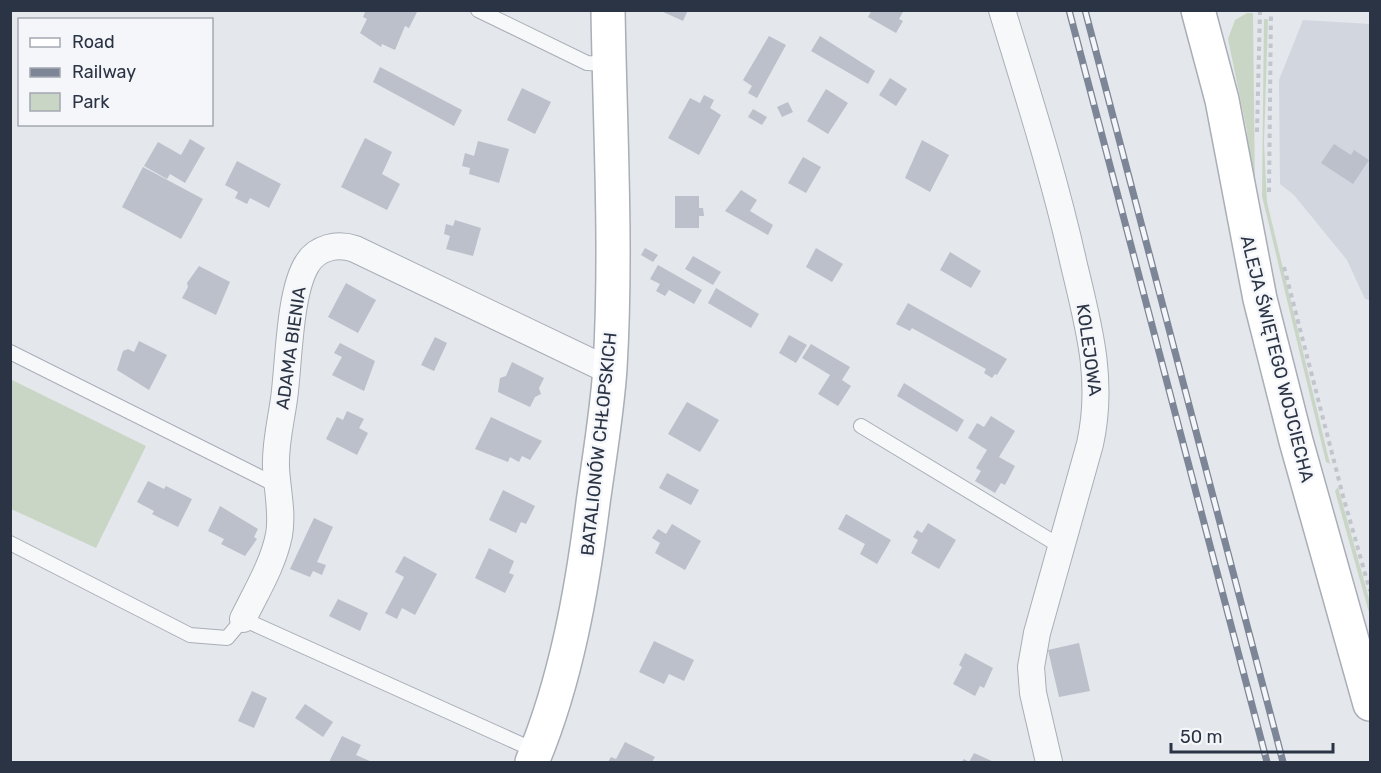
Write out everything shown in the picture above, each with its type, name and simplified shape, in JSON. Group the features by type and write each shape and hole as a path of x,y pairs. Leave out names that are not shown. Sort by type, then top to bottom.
{"street":[{"name":"BATALIONÓW CHŁOPSKICH","path":"534,757 558,686 585,568 610,371 612,319 608,10"},
{"name":"KOLEJOWA","path":"1002,10 1062,210 1091,336 1096,377 1096,414 1037,633 1031,667 1033,693 1049,762"},
{"name":"ALEJA ŚWIĘTEGO WOJCIECHA","path":"1198,10 1222,100 1260,299 1296,441 1371,704"},
{"name":"ADAMA BIENIA","path":"243,619 268,570 277,544 281,517 276,448 301,276 309,261 328,247 348,246 355,249 610,371"}],"lane":[{"path":"478,10 587,63 609,64"},
{"path":"10,352 278,486"},
{"path":"861,426 1060,546"},
{"path":"10,543 190,635 227,638 243,619 534,757"}],"path":[{"path":"1258,61 1260,10"},
{"path":"1270,201 1271,10"},
{"path":"1283,263 1343,496 1371,591"}],"shaded area":[{"path":"1303,20 1370,24 1370,300 1365,299 1347,260 1294,195 1280,184 1279,80"}],"green space":[{"path":"1247,13 1253,13 1255,193 1280,309 1318,459 1314,455 1292,378 1249,173 1247,131 1228,39 1235,20"},
{"path":"1264,19 1268,19 1264,143 1267,202 1330,464 1326,462 1262,196"},
{"path":"10,379 146,446 96,548 11,509"},
{"path":"1338,487 1370,602 1370,616 1335,491"}],"building":[{"path":"366,10 418,10 409,28 405,26 395,50 382,44 381,47 360,33 367,19 363,17"},
{"path":"659,10 688,10 683,21"},
{"path":"872,10 904,10 899,19 903,21 896,33 868,17"},
{"path":"769,36 786,45 757,98 748,93 752,86 743,80"},
{"path":"820,36 875,71 868,84 811,51"},
{"path":"380,67 462,110 454,126 373,82"},
{"path":"890,78 907,89 896,106 879,95"},
{"path":"522,88 551,102 535,134 507,120"},
{"path":"826,89 848,103 828,134 807,121"},
{"path":"704,95 714,100 710,108 721,115 699,155 668,138 690,98 700,103"},
{"path":"788,102 793,112 782,117 777,107"},
{"path":"753,109 767,117 762,125 748,117"},
{"path":"365,138 392,152 382,174 400,184 387,210 341,187"},
{"path":"190,139 205,148 185,183 170,174 167,179 144,166 158,142 181,155"},
{"path":"922,140 949,155 930,192 905,178"},
{"path":"478,141 509,149 499,183 469,174 470,168 462,166 465,153 474,156"},
{"path":"1334,144 1351,155 1354,150 1369,160 1353,184 1321,163"},
{"path":"803,157 821,167 806,193 788,183"},
{"path":"237,161 281,184 269,208 250,198 247,204 235,198 238,192 225,185"},
{"path":"143,167 203,199 181,239 122,207"},
{"path":"741,190 757,200 750,211 773,225 768,235 725,211"},
{"path":"675,196 699,196 699,208 703,208 704,216 699,216 699,228 675,228"},
{"path":"455,220 481,228 473,256 446,249 450,236 444,234 446,224 453,226"},
{"path":"645,248 658,255 653,262 641,255"},
{"path":"816,248 843,264 832,282 806,267"},
{"path":"950,252 981,271 971,288 940,270"},
{"path":"693,256 721,272 713,285 685,269"},
{"path":"658,265 702,290 694,304 669,290 665,296 656,291 660,284 650,279"},
{"path":"199,266 230,282 216,315 182,298 188,287 187,283"},
{"path":"346,283 376,300 358,333 328,317"},
{"path":"716,288 759,314 751,328 708,303"},
{"path":"908,303 1007,359 997,375 995,374 992,378 984,373 986,369 912,328 910,331 896,324"},
{"path":"789,335 807,345 796,363 779,353"},
{"path":"435,337 447,343 434,371 421,365"},
{"path":"139,341 167,355 149,390 117,370 123,351 128,349 134,352"},
{"path":"340,343 375,361 364,391 332,375 342,357 334,353"},
{"path":"811,344 850,367 842,380 851,386 838,406 818,394 830,375 802,358"},
{"path":"512,362 544,378 539,388 541,394 535,397 530,407 498,392 500,378 506,376"},
{"path":"904,383 964,420 957,432 897,396"},
{"path":"687,402 719,420 700,452 668,434"},
{"path":"347,411 364,419 359,428 368,433 357,455 326,439 337,417 343,420"},
{"path":"991,416 1015,431 999,457 1015,466 1005,485 1001,483 995,493 975,481 981,471 976,468 987,450 968,438 977,423 984,427"},
{"path":"491,417 542,441 530,460 522,456 519,462 510,457 508,462 475,449"},
{"path":"667,473 699,490 691,505 659,488"},
{"path":"148,481 164,489 166,486 192,499 178,527 152,514 154,511 137,502"},
{"path":"503,490 535,506 526,524 521,522 516,533 489,520"},
{"path":"220,506 258,529 254,537 257,539 245,556 221,544 224,539 208,531"},
{"path":"846,514 891,540 877,564 860,554 865,544 838,529"},
{"path":"314,518 333,527 317,562 326,565 322,575 313,571 310,577 290,569"},
{"path":"928,523 956,540 939,569 911,553 918,540 913,537 917,530 922,533"},
{"path":"672,524 701,541 685,570 655,553 660,543 652,538 658,529 666,534"},
{"path":"489,548 514,561 509,573 514,575 505,593 475,578"},
{"path":"404,556 437,574 415,615 402,608 397,619 385,613 404,577 395,572"},
{"path":"338,599 368,613 360,631 329,616"},
{"path":"654,641 694,660 684,681 669,674 664,684 639,672"},
{"path":"1079,643 1090,691 1059,697 1048,650"},
{"path":"965,653 993,668 984,688 980,686 975,696 953,684 962,667 959,665"},
{"path":"252,691 267,698 254,728 238,721"},
{"path":"305,704 333,722 323,737 295,718"},
{"path":"342,736 361,745 356,755 372,762 329,762"},
{"path":"625,742 655,757 652,762 608,762 611,757 616,759"},
{"path":"974,753 994,762 969,762"}],"railway":[{"path":"1069,10 1267,762"},
{"path":"1085,10 1283,762"}]}
